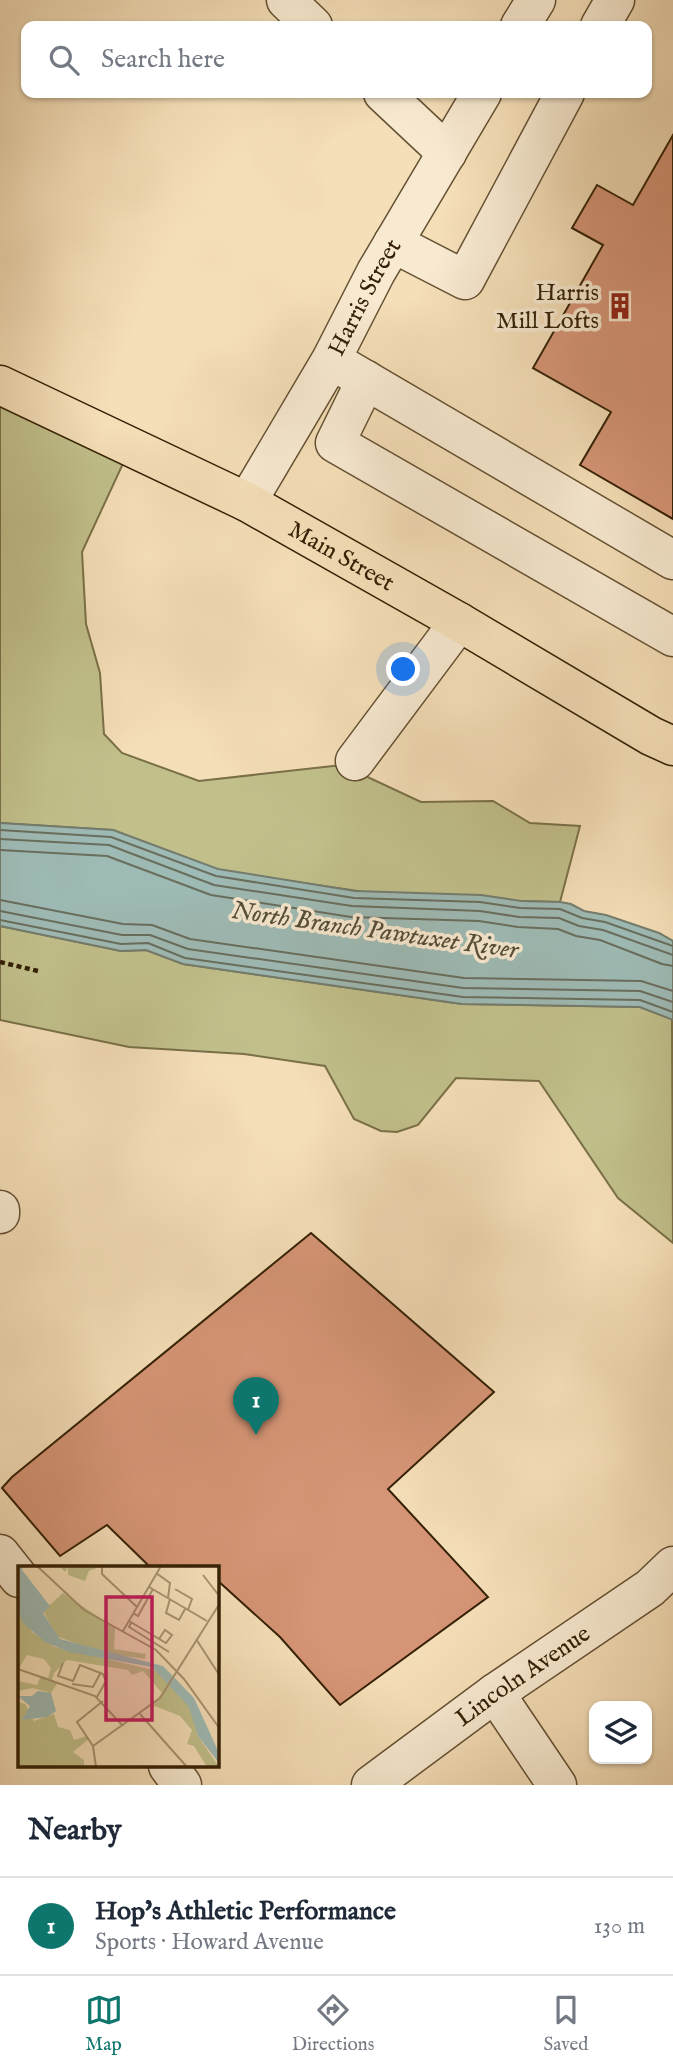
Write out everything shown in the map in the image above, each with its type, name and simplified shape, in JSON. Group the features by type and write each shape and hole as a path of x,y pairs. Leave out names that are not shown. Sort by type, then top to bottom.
{"main road":[{"name":"Main Street","path":"0,385 247,502 459,622 651,736 673,746"}],"street":[{"path":"286,0 308,21"},
{"path":"523,21 536,0"},
{"path":"603,21 614,0"},
{"path":"388,98 447,153"},
{"name":"Harris Street","path":"247,502 331,360 376,272 479,98"},
{"path":"393,243 465,280 562,98"},
{"path":"331,360 673,560"},
{"path":"366,380 335,443 673,637"},
{"path":"355,761 459,622"},
{"path":"0,1554 18,1577"},
{"name":"Lincoln Avenue","path":"371,1785 495,1693 650,1588 673,1566"},
{"path":"495,1693 557,1785"},
{"path":"170,1768 183,1785"}],"path":[{"path":"0,962 38,971"}],"shaded area":[{"path":"0,382 127,455 82,552 86,624 100,673 104,734 122,753 199,781 342,765 421,802 493,801 530,823 580,826 560,902 405,898 221,871 113,830 0,823"},
{"path":"0,926 121,951 146,950 183,964 462,1004 640,1007 672,1019 673,1243 618,1198 539,1081 456,1078 418,1125 397,1132 381,1131 354,1119 325,1066 244,1054 129,1047 0,1020"}],"water":[{"name":"North Branch Pawtuxet River","path":"0,823 113,830 218,869 355,891 481,895 571,904 584,911 606,915 659,933 673,941 673,1020 640,1007 462,1004 183,964 146,950 121,951 0,926"}],"building":[{"name":"Harris Mill Lofts","path":"673,135 673,519 580,465 611,412 533,368 603,245 572,228 597,185 633,205"},
{"path":"311,1233 494,1392 388,1489 488,1597 340,1705 280,1637 219,1582 219,1566 149,1566 107,1525 60,1556 2,1488 12,1477"}],"place":[{"name":"Harris Mill Lofts","path":"620,306"},
{"name":"Hop's Athletic Performance","path":"256,1435"}]}
